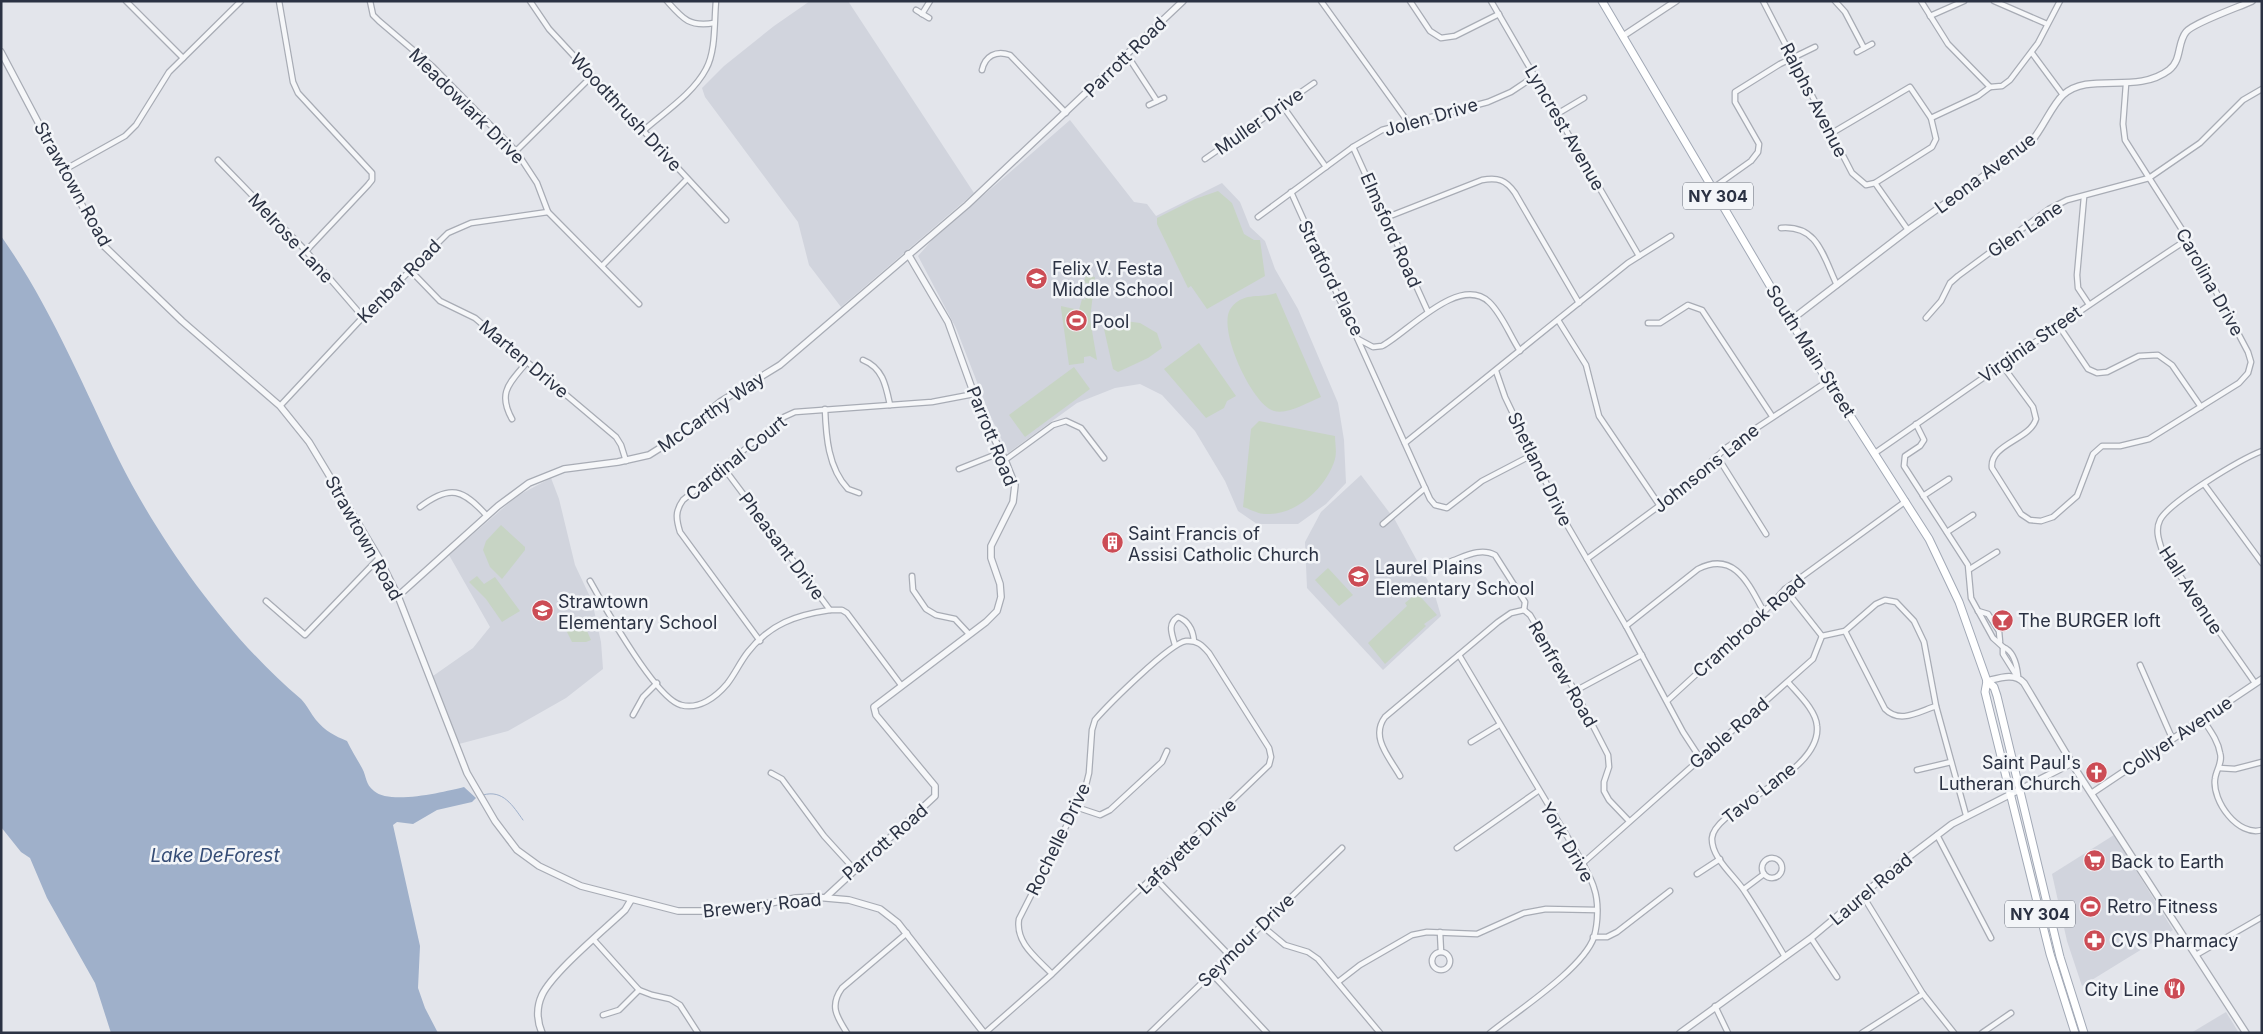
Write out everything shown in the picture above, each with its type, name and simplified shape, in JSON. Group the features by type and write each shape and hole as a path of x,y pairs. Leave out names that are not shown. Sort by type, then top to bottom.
{"main road":[{"name":"South Main Street","path":"1602,1 1828,381 1906,501 1952,586 1972,633 1987,681"},
{"name":"NY 304","path":"1987,681 1995,689 2060,957 2084,1033"},
{"name":"NY 304","path":"1987,681 1985,692 2010,794 2052,962 2075,1033"}],"street":[{"path":"126,1 184,58"},
{"path":"64,170 125,136 144,113 169,72 241,1"},
{"path":"279,1 293,82 298,93 372,173 372,180 368,185 306,250"},
{"name":"Meadowlark Drive","path":"370,1 373,14 379,21 433,67 516,151 537,183 548,212 639,304"},
{"name":"Woodthrush Drive","path":"530,1 549,29 726,220"},
{"path":"667,1 686,20 694,24 714,23"},
{"path":"643,131 696,83 707,68 716,1"},
{"path":"922,14 930,1"},
{"name":"Parrott Road","path":"826,897 931,802 936,794 933,783 874,710 877,702 994,615 1000,602 1000,587 990,550 993,538 1015,494 1014,482 974,394 948,322 908,254 967,205 1066,114 1183,1"},
{"path":"1321,1 1408,122"},
{"path":"1410,1 1430,31 1441,38 1455,36 1499,14"},
{"name":"Lyncrest Avenue","path":"1491,1 1639,256"},
{"path":"1623,36 1676,1"},
{"name":"Ralphs Avenue","path":"1763,1 1859,181 1866,185 1875,183"},
{"path":"1834,1 1845,12 1864,48"},
{"path":"1921,1 1948,44 1990,87"},
{"path":"1930,16 1964,1"},
{"path":"1994,1 2047,24"},
{"path":"1931,118 1978,96 1990,87 2002,86 2010,80 2032,53 2060,1"},
{"path":"2032,53 2063,95 2085,84 2141,82 2170,70 2176,62 2186,31 2252,1"},
{"path":"916,10 929,18"},
{"path":"1857,52 1872,44"},
{"path":"1713,188 1751,160 1758,152 1759,144 1735,102 1735,92 1793,57 1815,47"},
{"name":"Strawtown Road","path":"1,52 104,245 182,321 280,406 309,442 379,558 398,596 467,773 508,839 529,860 564,879 581,886 631,900"},
{"path":"982,70 984,63 990,56 999,53 1010,55 1066,114"},
{"path":"1127,55 1156,101"},
{"path":"516,151 592,76"},
{"name":"Jolen Drive","path":"1258,217 1353,147 1382,130 1493,100 1535,76"},
{"name":"Muller Drive","path":"1205,159 1314,83"},
{"name":"Carolina Drive","path":"2002,365 2033,407 2036,419 2030,430 1996,454 1992,465 2021,514 2030,520 2041,521 2053,517 2077,496 2093,454 2102,446 2120,446 2149,439 2239,383 2248,373 2251,362 2241,337 2188,239 2125,140 2123,124 2126,84"},
{"path":"1832,133 1910,87 1931,118 1936,133 1935,143 1875,183 1908,230"},
{"name":"Glen Lane","path":"1926,318 1941,302 1950,283 2049,209 2066,200 2084,197 2149,178 2200,143 2243,100 2262,89"},
{"name":"Leona Avenue","path":"1791,320 1908,230 2030,142 2041,131 2063,95"},
{"path":"1150,105 1164,98"},
{"path":"1557,114 1584,98"},
{"path":"1282,105 1326,167"},
{"name":"Elmsford Road","path":"1353,147 1428,312"},
{"name":"Melrose Lane","path":"218,160 306,250 363,317"},
{"path":"602,266 687,179"},
{"path":"1385,218 1482,180 1502,179 1516,193 1579,303"},
{"name":"Stratford Place","path":"1291,192 1357,338 1373,347 1382,346 1428,312 1462,295 1481,296 1494,308 1520,351"},
{"path":"2084,197 2076,274 2078,288 2088,303"},
{"name":"Kenbar Road","path":"280,406 363,317 448,232 471,223 548,212"},
{"path":"1781,228 1791,227 1807,232 1814,238 1837,285"},
{"path":"1405,443 1639,256 1672,236"},
{"name":"Virginia Street","path":"1875,453 2059,326 2088,303 2188,239"},
{"name":"McCarthy Way","path":"398,596 520,489 545,475 578,466 626,461 649,455 662,448 720,402 776,368 908,254"},
{"name":"Marten Drive","path":"410,270 440,301 475,318 616,437 621,445 626,461"},
{"path":"1648,324 1660,323 1688,305 1702,310 1772,416"},
{"path":"1558,320 1586,365 1598,416 1660,506"},
{"path":"2059,326 2088,369 2097,373 2107,372 2139,356 2158,355 2172,365 2201,406"},
{"path":"1357,338 1425,488 1435,505 1447,508 1482,481 1532,455"},
{"path":"863,360 878,369 883,379 890,405"},
{"path":"512,419 505,404 505,395 508,385 528,362"},
{"name":"Shetland Drive","path":"1496,371 1505,397 1563,518 1626,626 1683,732 1700,758"},
{"name":"Johnsons Lane","path":"1587,559 1660,506 1717,456 1772,416 1828,381"},
{"name":"Cardinal Court","path":"760,641 686,542 676,521 677,509 683,500 784,417 795,412 932,402 974,394"},
{"path":"825,409 830,454 836,471 848,490 859,493"},
{"path":"1005,460 1050,427 1066,421 1081,428 1104,458"},
{"path":"1916,424 1923,434 1924,440 1920,446 1905,456 1903,462 1970,570 1970,592 1993,638 2000,642"},
{"name":"Hall Avenue","path":"2255,683 2162,550 2157,533 2160,521 2171,508 2204,484 2262,451"},
{"path":"959,469 1002,452"},
{"path":"1717,456 1766,534"},
{"name":"Pheasant Drive","path":"723,467 830,610 842,610 847,613 900,685"},
{"path":"1923,496 1950,479"},
{"path":"2204,484 2262,563"},
{"path":"1383,524 1425,488"},
{"path":"420,507 438,494 454,492 469,497 487,516"},
{"name":"Crambrook Road","path":"1667,701 1764,612 1785,589 1906,501"},
{"path":"1947,532 1973,515"},
{"path":"1449,562 1480,551 1488,551 1495,555 1525,602 1524,610"},
{"path":"1970,570 1997,552"},
{"path":"266,600 306,635 379,558"},
{"path":"1626,626 1698,569 1710,563 1721,562 1731,566 1740,574 1749,584 1764,612"},
{"path":"912,576 913,590 926,609 936,615 955,619 970,634"},
{"path":"590,581 630,649 670,699 680,705 702,704 727,684 749,651 784,621 799,615 830,610"},
{"path":"1785,589 1822,636 1845,631 1876,604 1885,600 1896,602 1914,621 1924,642 1936,706 1966,815"},
{"name":"Renfrew Road","path":"1400,776 1378,735 1379,725 1385,717 1498,622 1511,613 1524,610 1530,615 1575,691 1608,755 1610,767 1604,782 1604,791 1629,821"},
{"path":"1978,611 1988,614 1999,631 2000,642 2003,647 2008,649 2016,662 2018,678"},
{"path":"1176,645 1171,626 1173,620 1178,617 1185,620 1190,626 1194,641"},
{"path":"1845,631 1880,701 1892,716 1899,718 1936,706"},
{"name":"Gable Road","path":"1583,864 1629,821 1788,682 1812,659 1822,636"},
{"name":"Rochelle Drive","path":"1052,974 1020,937 1019,919 1076,807 1089,773 1092,730 1095,720 1176,645 1194,641"},
{"name":"Lafayette Drive","path":"984,1033 1052,974 1261,775 1269,765 1271,757 1269,748 1209,653 1202,645 1194,641"},
{"name":"York Drive","path":"1459,655 1583,864 1594,888 1597,910 1594,938 1582,957 1560,978 1490,1033"},
{"path":"1575,691 1642,655"},
{"path":"2140,665 2172,738"},
{"path":"1987,681 2006,677 2018,678 2024,683 2072,763 2246,1033"},
{"name":"Collyer Avenue","path":"2092,793 2262,679"},
{"name":"Tavo Lane","path":"1785,956 1744,890 1720,860 1712,837 1715,828 1723,820 1764,792 1796,766 1812,750 1817,738 1817,724 1812,713 1788,682"},
{"path":"633,714 643,697 657,683"},
{"path":"2202,718 2218,743 2221,755 2215,779 2216,791 2226,811 2243,828 2262,830"},
{"path":"1471,742 1499,724"},
{"path":"1076,807 1100,815 1110,810 1162,762 1167,751"},
{"path":"1917,770 1951,762"},
{"path":"2219,768 2235,769 2262,762"},
{"name":"Laurel Road","path":"1680,1033 1811,938 1937,835 1966,815 2072,763"},
{"path":"771,773 782,779 819,830 854,870"},
{"path":"1457,848 1538,791"},
{"path":"1937,835 1991,938"},
{"name":"Seymour Drive","path":"1150,1033 1342,848"},
{"path":"1773,859 1780,863 1782,869 1778,877 1771,878 1764,874 1763,868 1767,861 1773,859"},
{"path":"1697,874 1720,860"},
{"path":"1744,890 1764,874"},
{"path":"1154,878 1230,956"},
{"path":"1594,938 1607,937 1617,932 1670,891"},
{"path":"1862,896 1923,994 1954,1033"},
{"name":"Brewery Road","path":"631,900 678,911 713,913 756,907 796,898 826,897 853,901 880,909 890,915 906,933 984,1033"},
{"path":"542,1033 537,1015 542,995 560,972 625,910 631,900"},
{"path":"1338,982 1360,965 1412,935 1427,932 1477,934 1524,913 1546,909 1597,910"},
{"path":"2196,955 2262,916"},
{"path":"1261,925 1285,946 1308,952 1318,959 1380,1033"},
{"path":"1440,932 1441,952"},
{"path":"847,1033 835,1014 836,996 842,988 906,933"},
{"path":"1811,938 1837,977"},
{"path":"594,940 639,990 670,999 680,1005 698,1033"},
{"path":"1441,952 1447,954 1450,962 1447,968 1439,970 1433,966 1432,960 1436,953 1441,952"},
{"path":"1212,974 1267,1033"},
{"path":"603,1014 620,1010 639,990"},
{"path":"1862,1033 1923,994"},
{"path":"1715,1006 1728,1033"},
{"path":"1982,1033 2011,1013"}],"shaded area":[{"path":"810,1 848,1 974,193 841,307 809,265 798,222 705,97 702,88 724,66 774,26"},
{"path":"1070,120 1134,202 1147,204 1156,216 1222,183 1240,202 1250,227 1265,241 1275,269 1298,309 1338,403 1344,440 1346,483 1326,504 1298,524 1257,524 1238,511 1225,481 1195,431 1162,395 1140,384 1115,388 1077,403 1008,453 989,413 956,328 918,256 933,239"},
{"path":"1361,475 1395,520 1434,592 1441,616 1383,670 1307,588 1305,542 1321,512"},
{"path":"551,478 559,499 575,565 592,601 601,642 603,669 566,698 508,731 459,744 433,676 473,648 490,627 449,555 517,496"},
{"path":"2114,835 2173,930 2082,986 2067,941 2052,874"},
{"path":"2226,1012 2239,1033 2191,1033"}],"green space":[{"path":"1218,191 1232,203 1244,234 1254,240 1260,240 1265,276 1207,309 1191,286 1188,288 1157,224 1157,218 1195,199"},
{"name":"Pool","path":"1086,275 1095,277 1090,319 1097,360 1090,356 1084,357 1084,363 1069,365 1061,306 1079,310 1082,299 1085,300 1089,284 1084,282"},
{"path":"1276,293 1321,397 1292,410 1280,412 1265,406 1247,381 1232,347 1228,331 1228,318 1231,308 1241,299"},
{"path":"1125,321 1140,323 1157,333 1162,348 1148,358 1118,372 1113,369 1104,329"},
{"path":"1199,343 1236,396 1227,401 1224,408 1206,418 1164,369"},
{"path":"1074,367 1090,389 1025,437 1009,415"},
{"path":"1259,421 1335,436 1335,459 1325,480 1309,498 1299,505 1277,513 1262,514 1243,507 1251,429"},
{"path":"501,525 525,547 525,550 502,579 490,567 483,550 486,541"},
{"path":"1328,568 1353,595 1339,606 1315,580"},
{"path":"477,576 484,584 495,577 520,611 502,622 486,599 469,582"},
{"path":"1417,593 1437,615 1424,624 1426,626 1385,664 1368,643 1407,606 1405,603"},
{"path":"581,617 591,640 572,642 565,628 567,624"}],"water":[{"name":"Lake DeForest","path":"1,236 19,262 50,317 119,460 155,524 176,556 223,619 274,675 301,699 319,724 330,733 347,741 374,791 392,797 404,797 464,787 476,798 472,802 437,810 413,824 397,822 393,825 420,946 418,988 425,1008 438,1033 111,1033 95,983 47,898 30,858 21,852 1,827"}],"waterway":[{"path":"483,795 496,794 507,800 523,820"}],"place":[{"name":"Felix V. Festa Middle School","path":"1036,278"},
{"name":"Pool","path":"1076,321"},
{"name":"Saint Francis of Assisi Catholic Church","path":"1112,543"},
{"name":"Laurel Plains Elementary School","path":"1359,577"},
{"name":"Strawtown Elementary School","path":"542,611"},
{"name":"The BURGER loft","path":"2002,620"},
{"name":"Saint Paul's Lutheran Church","path":"2097,772"},
{"name":"Back to Earth","path":"2095,861"},
{"name":"Retro Fitness","path":"2091,906"},
{"name":"CVS Pharmacy","path":"2095,940"},
{"name":"City Line","path":"2175,989"}]}
